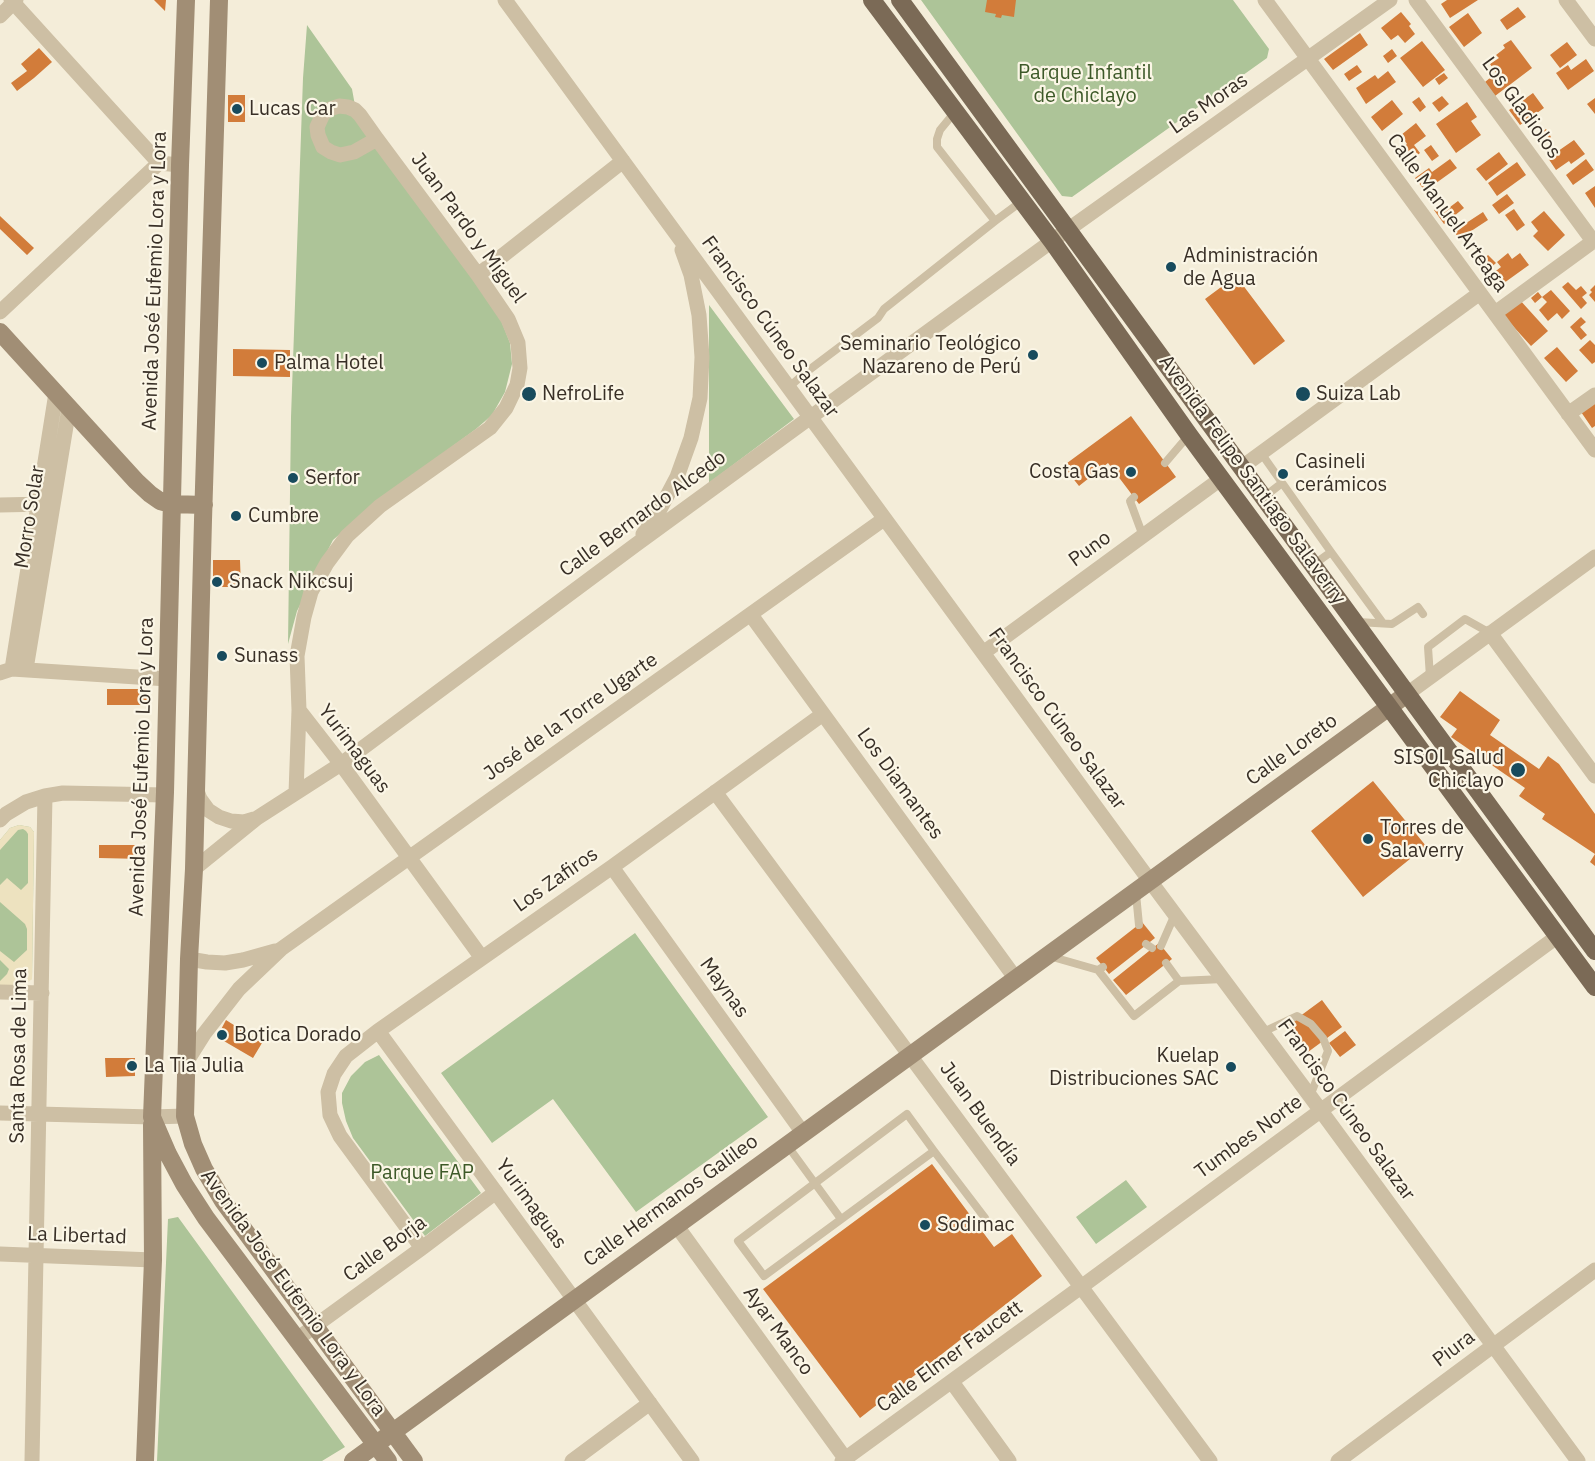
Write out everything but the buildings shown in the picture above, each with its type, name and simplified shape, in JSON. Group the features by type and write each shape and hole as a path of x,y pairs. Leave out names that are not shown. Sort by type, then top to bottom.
{"main road":[{"name":"Avenida José Eufemio Lora y Lora","path":"186,0 165,795 152,1118 184,1184 206,1218 388,1461"},
{"name":"Avenida José Eufemio Lora y Lora","path":"219,0 185,1116 193,1144 204,1169 223,1201 414,1461"},
{"name":"Avenida Felipe Santiago Salaverry","path":"872,0 1052,241 1190,435 1595,987"},
{"name":"Avenida Felipe Santiago Salaverry","path":"900,0 1595,951"},
{"path":"0,332 150,494 160,501 171,504 204,505"},
{"name":"Calle Loreto","path":"1016,979 1407,694"},
{"name":"Calle Hermanos Galileo","path":"353,1461 1016,979"},
{"path":"145,1461 153,1260 152,1118"}],"street":[{"name":"Francisco Cúneo Salazar","path":"505,0 983,652 1143,886 1175,914 1578,1461"},
{"name":"Calle Manuel Arteaga","path":"1265,0 1595,450"},
{"name":"Las Moras","path":"1052,241 1390,0"},
{"name":"Los Gladiolos","path":"1416,0 1594,241"},
{"path":"1566,0 1595,39"},
{"path":"0,16 14,1 159,163 180,165"},
{"name":"Juan Pardo y Miguel","path":"296,793 299,710 297,656 311,592 327,562 348,536 380,506 490,428 506,408 517,385 520,368 518,343 508,320 478,275 377,140"},
{"path":"478,275 623,161"},
{"path":"0,312 159,163"},
{"path":"634,546 658,513 677,477 691,438 700,398 702,357 699,315 691,275 678,236"},
{"name":"Calle Bernardo Alcedo","path":"194,869 257,818 341,764 634,546 1052,241"},
{"path":"1495,313 1594,241"},
{"path":"1242,466 1480,293"},
{"name":"Morro Solar","path":"45,504 56,393"},
{"path":"1568,414 1595,395"},
{"name":"Morro Solar","path":"13,670 45,504 69,408"},
{"name":"Puno","path":"983,652 1222,478"},
{"path":"0,505 45,504"},
{"name":"José de la Torre Ugarte","path":"186,1061 239,989 281,949 884,519"},
{"name":"Calle Loreto","path":"1407,694 1595,557"},
{"name":"Los Diamantes","path":"751,615 1016,979"},
{"path":"1490,633 1595,776"},
{"path":"13,670 168,679"},
{"name":"Yurimaguas","path":"299,710 482,958"},
{"name":"Los Zafiros","path":"422,1248 340,1136 330,1115 328,1092 334,1074 346,1056 823,714"},
{"name":"Calle Bernardo Alcedo","path":"196,786 200,799 208,810 219,817 244,822 257,818"},
{"name":"Juan Buendía","path":"715,792 1210,1461"},
{"path":"0,820 26,802 63,793 165,795"},
{"name":"Santa Rosa de Lima","path":"32,1461 45,796"},
{"name":"Maynas","path":"612,867 803,1133"},
{"name":"Tumbes Norte","path":"1082,1287 1558,936"},
{"name":"José de la Torre Ugarte","path":"189,959 225,963 281,949"},
{"path":"0,992 42,993"},
{"name":"Yurimaguas","path":"378,1031 692,1461"},
{"path":"0,1113 152,1118 185,1116"},
{"name":"Calle Borja","path":"297,1339 496,1192"},
{"name":"Ayar Manco","path":"676,1225 845,1460"},
{"name":"La Libertad","path":"0,1254 153,1260"},
{"name":"Piura","path":"1338,1461 1595,1270"},
{"name":"Calle Elmer Faucett","path":"845,1460 1082,1287"},
{"path":"952,1382 1009,1461"},
{"path":"572,1461 650,1403"}],"lane":[{"path":"955,111 940,130 937,139 938,147 995,221"},
{"path":"789,387 1022,201"},
{"path":"1165,463 1190,435"},
{"path":"1261,453 1383,623"},
{"path":"1264,497 1282,483"},
{"path":"1134,497 1130,501 1143,536"},
{"path":"1313,565 1331,552"},
{"path":"1354,622 1392,624 1418,607 1423,614"},
{"path":"1430,677 1428,647 1438,634 1465,618 1490,633"},
{"path":"1139,925 1143,886"},
{"path":"1161,946 1175,914"},
{"path":"1048,955 1101,968 1134,1016 1179,981 1223,979"},
{"path":"1166,963 1179,981"},
{"path":"1263,1032 1297,1016 1311,1024 1323,1038 1328,1051 1310,1096"},
{"path":"934,1150 764,1276 738,1241 907,1114 934,1150 985,1218"},
{"path":"787,1145 841,1219"}],"green space":[{"name":"Parque Infantil de Chiclayo","path":"921,0 1233,0 1269,49 1267,58 1072,197 1062,196"},
{"path":"307,25 352,89 358,122 499,315 510,343 512,364 505,392 492,415 378,501 333,540 297,611 288,644 291,417 303,78"},
{"path":"709,305 794,419 709,483"},
{"path":"19,825 30,827 34,832 32,979 0,986 0,840 10,828"},
{"path":"635,933 768,1117 636,1212 553,1099 492,1143 441,1073"},
{"name":"Parque FAP","path":"379,1055 481,1193 425,1236 353,1138 346,1121 342,1093 351,1076 365,1062"},
{"path":"1126,1180 1147,1207 1096,1244 1076,1217"},
{"path":"178,1217 345,1447 322,1461 157,1461 168,1219"}],"shaded area":[{"path":"19,825 30,827 34,832 32,979 22,987 0,986 0,981 9,969 0,960 0,951 14,962 27,950 25,924 0,902 0,885 7,878 21,890 28,883 28,834 26,831 18,830 0,850 0,840 10,828"}],"place":[{"name":"Lucas Car","path":"237,109"},
{"name":"Administración de Agua","path":"1171,267"},
{"name":"Seminario Teológico Nazareno de Perú","path":"1033,355"},
{"name":"Palma Hotel","path":"262,363"},
{"name":"NefroLife","path":"529,394"},
{"name":"Suiza Lab","path":"1303,394"},
{"name":"Costa Gas","path":"1131,472"},
{"name":"Casineli cerámicos","path":"1283,474"},
{"name":"Serfor","path":"293,478"},
{"name":"Cumbre","path":"236,516"},
{"name":"Snack Nikcsuj","path":"217,582"},
{"name":"Sunass","path":"222,656"},
{"name":"SISOL Salud Chiclayo","path":"1518,770"},
{"name":"Torres de Salaverry","path":"1368,839"},
{"name":"Botica Dorado","path":"222,1035"},
{"name":"La Tia Julia","path":"132,1066"},
{"name":"Kuelap Distribuciones SAC","path":"1231,1067"},
{"name":"Sodimac","path":"925,1225"}]}
